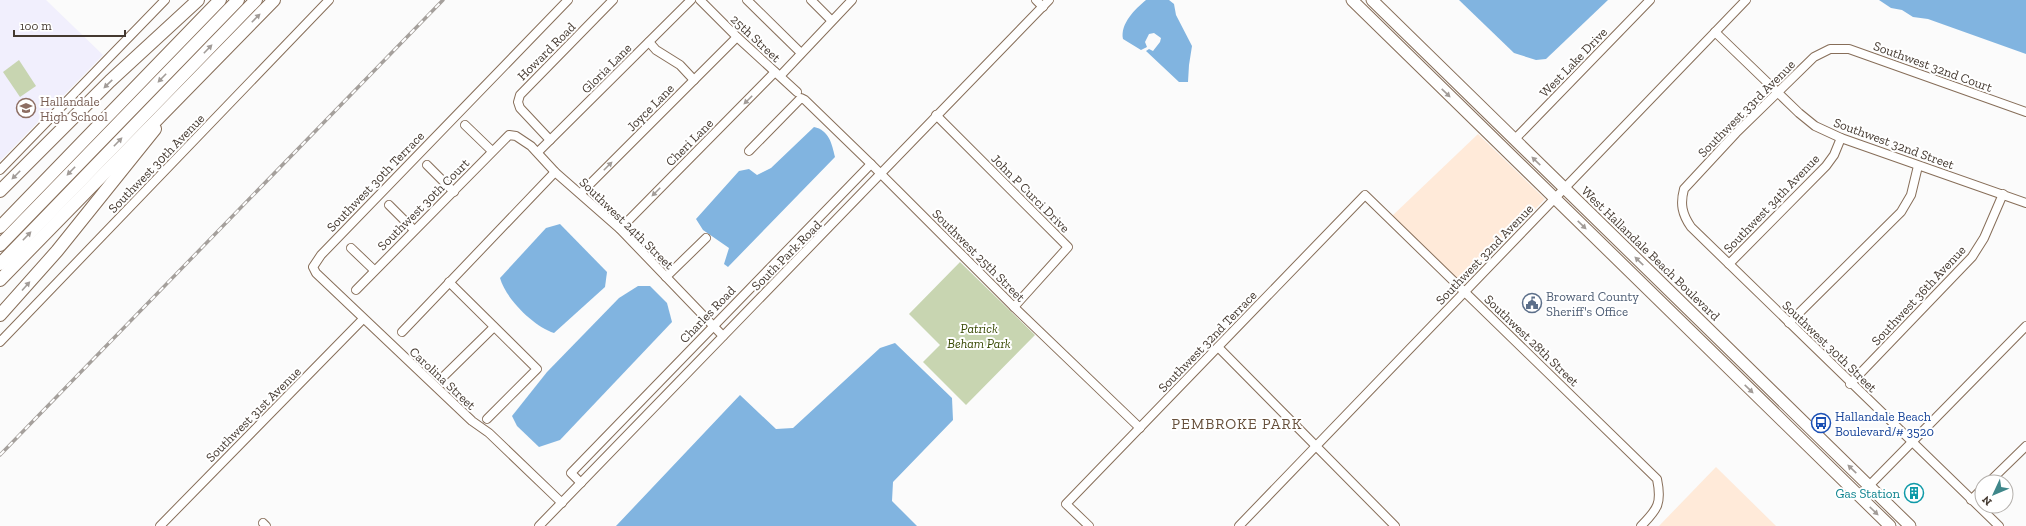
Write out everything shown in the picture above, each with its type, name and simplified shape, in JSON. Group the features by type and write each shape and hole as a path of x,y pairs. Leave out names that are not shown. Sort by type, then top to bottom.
{"highway":[{"path":"0,191 110,81 198,0"},
{"path":"0,227 220,0"},
{"path":"0,245 238,0"},
{"path":"0,264 256,0"},
{"path":"0,280 274,0"},
{"path":"0,315 57,251 141,148 179,96"}],"main road":[{"path":"1352,0 1890,526"},
{"path":"1361,0 1382,21 1399,26"},
{"name":"West Hallandale Beach Boulevard","path":"1372,0 1910,526"},
{"path":"1391,38 1405,40 1445,80 1462,88"},
{"path":"1635,277 1650,283 1686,317 1700,321"},
{"path":"1692,332 1711,339 1747,374 1761,380"}],"street":[{"path":"0,170 165,0"},
{"name":"Southwest 30th Avenue","path":"0,342 330,0"},
{"name":"Southwest 30th Terrace","path":"313,267 321,255 568,0"},
{"name":"Howard Road","path":"550,140 520,108 518,102 520,94 613,0"},
{"name":"Gloria Lane","path":"538,152 691,0"},
{"name":"25th Street","path":"700,0 737,37 779,73 799,95"},
{"path":"747,0 801,53"},
{"path":"811,0 831,20"},
{"name":"Cheri Lane","path":"620,229 801,53 831,20 852,0"},
{"path":"1036,0 1042,6"},
{"name":"South Park Road","path":"539,526 1049,0"},
{"name":"West Lake Drive","path":"1514,140 1650,0"},
{"name":"Southwest 32nd Avenue","path":"1239,526 1746,0"},
{"name":"Southwest 32nd Street","path":"1715,32 1799,113 1815,126 1841,138 2026,203"},
{"name":"Joyce Lane","path":"581,193 737,37"},
{"path":"649,42 656,50 680,65 694,80"},
{"name":"Southwest 33rd Avenue","path":"1684,189 1777,92 1814,57 1830,49"},
{"name":"Southwest 32nd Court","path":"1830,49 1849,49 2026,112"},
{"path":"749,151 799,95"},
{"name":"Southwest 25th Street","path":"799,95 871,164 1014,307 1140,428"},
{"name":"John P Curci Drive","path":"936,115 1068,247 1014,307"},
{"path":"465,125 492,151"},
{"name":"Southwest 24th Street","path":"509,135 516,136 538,152 555,172 581,193 620,229 723,336"},
{"name":"Southwest 30th Court","path":"356,290 374,270 454,192 509,135"},
{"name":"Southwest 34th Avenue","path":"1729,264 1826,166 1834,155 1841,138"},
{"name":"Charles Road","path":"581,483 571,473 713,325 871,164"},
{"path":"427,165 454,192"},
{"path":"1789,323 1901,212 1911,195 1918,166"},
{"path":"402,332 555,172"},
{"name":"Southwest 30th Street","path":"1684,189 1682,211 1691,227 1850,384 1913,442 1998,526"},
{"name":"Southwest 28th Street","path":"1365,194 1657,479 1660,500 1655,512 1642,526"},
{"name":"Southwest 32nd Terrace","path":"1089,526 1066,504 1365,194"},
{"name":"Southwest 36th Avenue","path":"1850,384 1972,257 1984,238 2002,194"},
{"path":"390,205 414,230"},
{"path":"666,277 706,238"},
{"path":"351,248 374,270"},
{"name":"Carolina Street","path":"313,267 316,273 363,319 472,422 489,433 562,502"},
{"path":"449,282 537,369 487,419"},
{"name":"Southwest 31st Avenue","path":"160,526 363,319"},
{"path":"1859,496 2026,326"},
{"path":"444,376 494,327"},
{"path":"1218,347 1395,526"},
{"path":"1997,474 2026,446"}],"shaded area":[{"name":"Hallandale High School","path":"0,0 46,0 103,55 0,161"},
{"path":"1478,134 1545,199 1462,283 1392,216"},
{"path":"1716,467 1776,526 1659,526"}],"green space":[{"path":"19,60 36,86 20,97 3,72"},
{"name":"Patrick Beham Park","path":"960,262 1035,335 966,405 923,362 940,345 909,314"}],"water":[{"path":"1146,0 1169,0 1174,4 1176,15 1192,46 1188,82 1179,82 1146,51 1149,49 1153,51 1160,42 1161,38 1154,33 1149,34 1145,42 1147,47 1141,50 1123,39 1126,22 1133,12"},
{"path":"1459,0 1608,0 1546,59 1536,60 1514,53"},
{"path":"1879,0 2026,0 2026,54 1928,19 1913,17 1902,10 1891,8"},
{"path":"814,127 823,131 829,138 835,157 728,267 724,264 729,248 703,230 696,219 739,171 749,169 757,175 771,168"},
{"path":"560,224 607,272 605,287 554,333 529,318 521,311 508,294 500,278 546,228"},
{"path":"638,286 650,286 667,303 672,322 560,440 539,447 517,426 512,416 547,372 619,298"},
{"path":"895,343 952,398 953,420 893,482 892,501 917,526 616,526 740,395 776,429 793,428 880,348"}],"railway":[{"path":"0,455 443,0"}],"place":[{"name":"Hallandale High School","path":"26,108"},
{"name":"Broward County Sheriff's Office","path":"1532,303"},
{"name":"Hallandale Beach Boulevard/# 3520","path":"1821,423"},
{"name":"Gas Station","path":"1914,493"}],"district":[{"name":"PEMBROKE PARK","path":"1237,424"}]}
